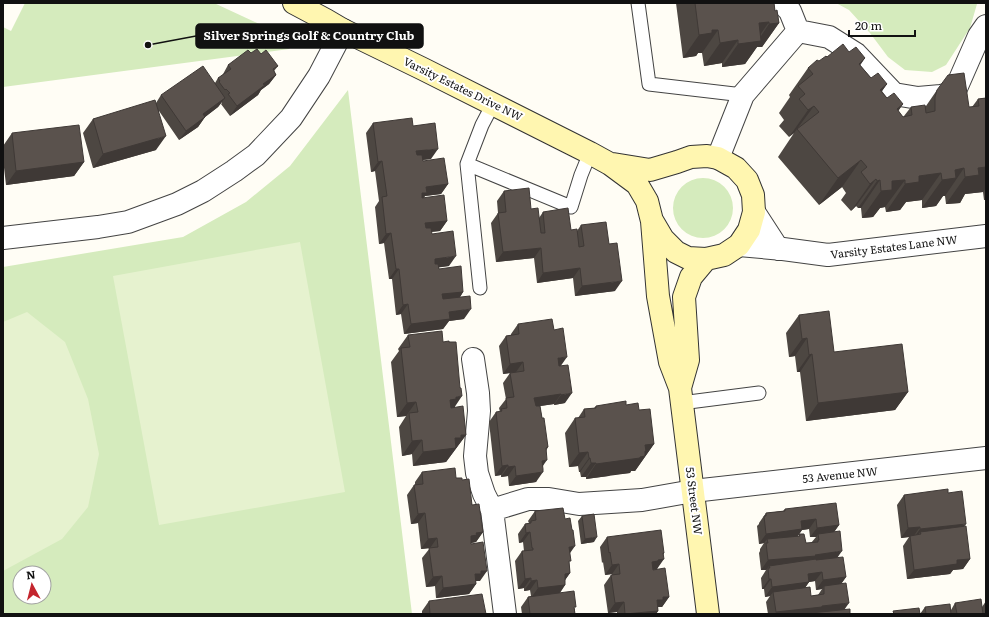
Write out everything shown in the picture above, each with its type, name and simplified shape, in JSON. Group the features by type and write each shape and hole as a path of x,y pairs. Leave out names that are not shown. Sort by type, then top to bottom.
{"street":[{"name":"Varsity Estates Drive NW","path":"294,3 343,30 610,164 637,184 647,201 652,221"},
{"path":"782,3 790,11 798,32"},
{"path":"798,32 829,37 856,54 894,94 918,98 954,93 979,36 986,26"},
{"path":"3,238 128,222 177,204 203,192 256,154 291,118 319,76 343,30"},
{"path":"652,221 663,239 676,252 688,258 706,259 724,255 738,245 749,230 754,212 753,195 746,180 736,168 718,158 743,95 798,32"},
{"name":"Varsity Estates Drive NW","path":"610,164 650,170 692,157 707,156 718,158"},
{"path":"754,212 778,249"},
{"name":"53 Street NW","path":"652,221 658,296 670,362 680,396 708,614"},
{"name":"Varsity Estates Lane NW","path":"738,245 828,255 986,236"},
{"name":"53 Street NW","path":"680,396 688,360 684,297 691,277 706,259"},
{"path":"473,359 479,405 475,456 477,473 484,494 492,510 505,614"},
{"name":"53 Avenue NW","path":"492,510 528,499 550,499 579,504 642,500 693,491 986,458"}],"lane":[{"path":"638,3 649,84 743,95"},
{"path":"480,288 467,164 482,124 492,104"},
{"path":"467,164 570,207 590,153"},
{"path":"680,396 759,393"}],"green space":[{"path":"25,3 214,3 296,41 289,49 3,87 3,27 11,31"},
{"path":"836,3 977,4 970,28 946,65 932,72 905,70 888,57 870,33 849,10"},
{"path":"348,90 412,614 3,614 3,267 183,237 246,202 290,166"},
{"path":"703,178 719,183 724,187 728,192 733,208 728,224 724,229 719,233 703,238 687,233 682,229 678,224 673,208 678,192 682,187 687,183"},
{"path":"300,242 345,492 159,525 113,276"},
{"path":"27,312 65,342 88,399 99,454 88,507 62,539 3,571 3,322"}],"building":[{"path":"695,3 774,3 775,11 777,10 779,23 759,23 761,41 738,44 738,40 720,43 718,30 712,30 712,33 699,35"},
{"path":"843,44 849,52 856,47 865,58 859,64 871,78 878,73 887,84 880,90 887,98 894,93 903,104 897,109 903,117 912,115 911,107 925,105 926,113 935,111 935,97 937,90 948,75 964,73 969,107 979,106 978,99 986,98 986,167 978,168 979,175 965,177 964,168 955,170 956,178 942,180 941,173 919,176 919,182 905,184 905,180 892,181 892,190 881,191 880,180 877,181 876,179 870,184 861,172 867,167 861,160 838,178 797,129 819,112 814,106 808,110 799,99 805,94 798,86 813,74 808,68 817,60 819,61 826,56 827,57"},
{"path":"257,49 261,54 266,50 278,66 273,69 276,75 237,106 228,94 230,93 226,89 225,90 218,78 231,69 228,65 248,50 251,53"},
{"path":"203,66 225,98 203,114 205,117 186,131 161,95"},
{"path":"155,100 166,136 103,154 93,119"},
{"path":"412,118 413,126 435,123 438,149 416,151 417,155 422,155 423,161 444,158 448,184 426,187 427,193 422,193 422,198 444,195 447,221 425,223 426,228 431,228 432,234 453,231 456,256 435,259 435,264 438,264 439,269 461,266 463,292 442,294 443,299 470,296 471,309 449,312 450,319 411,324 408,304 403,305 399,269 396,269 391,233 386,234 382,197 387,196 382,161 378,162 373,123"},
{"path":"79,125 84,162 16,171 12,133"},
{"path":"529,188 531,209 538,208 541,233 545,233 543,212 568,208 571,230 577,229 579,247 584,246 581,225 606,222 609,244 617,243 622,281 582,286 580,268 543,273 541,248 503,252 498,213 506,212 504,191"},
{"path":"829,311 834,352 902,344 908,392 818,403 812,354 809,355 807,338 802,339 799,315"},
{"path":"552,319 554,330 563,328 567,357 558,358 559,366 568,365 572,393 534,398 536,406 540,406 542,418 544,418 548,447 546,448 547,460 542,461 543,472 516,476 515,466 502,466 496,412 507,408 506,398 514,397 510,373 524,371 523,362 510,364 506,336 519,334 518,324"},
{"path":"442,331 443,342 456,342 462,396 450,400 451,408 463,406 466,435 461,435 461,438 455,438 456,448 423,452 422,440 412,441 409,413 418,412 416,402 407,403 401,348 410,347 408,335"},
{"path":"626,401 626,405 638,403 639,410 650,409 654,444 645,445 645,456 640,458 596,464 591,463 588,452 579,453 575,418 585,417 584,409 596,408 596,406"},
{"path":"455,468 456,478 462,478 462,480 469,479 472,505 479,504 483,532 476,533 477,535 471,536 471,544 483,542 487,571 481,571 481,574 475,574 476,584 443,588 442,576 433,577 429,548 438,547 437,538 428,539 425,513 418,514 414,485 423,484 422,472"},
{"path":"948,489 948,493 962,491 966,524 920,529 920,527 908,528 904,495"},
{"path":"836,503 839,525 817,528 816,519 801,521 802,529 766,534 764,516 766,516 766,513 785,511 785,509"},
{"path":"563,508 565,519 570,518 575,546 569,547 571,561 569,561 570,573 565,574 565,585 538,588 537,580 531,581 531,578 525,579 522,551 533,550 533,548 530,532 526,533 525,524 536,520 535,511"},
{"path":"594,514 597,537 585,539 582,516"},
{"path":"966,526 970,559 957,560 957,564 914,570 910,536 921,534 920,532"},
{"path":"661,530 664,559 652,562 653,570 665,568 669,597 663,597 663,600 657,600 658,611 625,614 624,602 615,603 611,575 620,574 619,564 612,565 607,537"},
{"path":"840,531 842,551 815,555 816,556 768,560 767,539 800,536 799,534 804,534 806,543 818,542 818,534"},
{"path":"843,557 846,577 823,580 822,572 808,574 809,582 772,587 771,579 769,579 769,566 816,559"},
{"path":"846,583 849,603 776,612 773,592 810,587 811,596 824,594 824,586"},
{"path":"574,591 576,607 574,607 575,614 530,614 528,597"},
{"path":"482,594 486,614 430,614 429,601"},
{"path":"981,599 983,614 957,614 955,603"},
{"path":"950,604 951,614 926,614 925,607"},
{"path":"919,608 920,614 894,614 893,611"},
{"path":"850,609 850,614 806,614 811,613"}],"place":[{"name":"Silver Springs Golf & Country Club","path":"148,45"}]}
